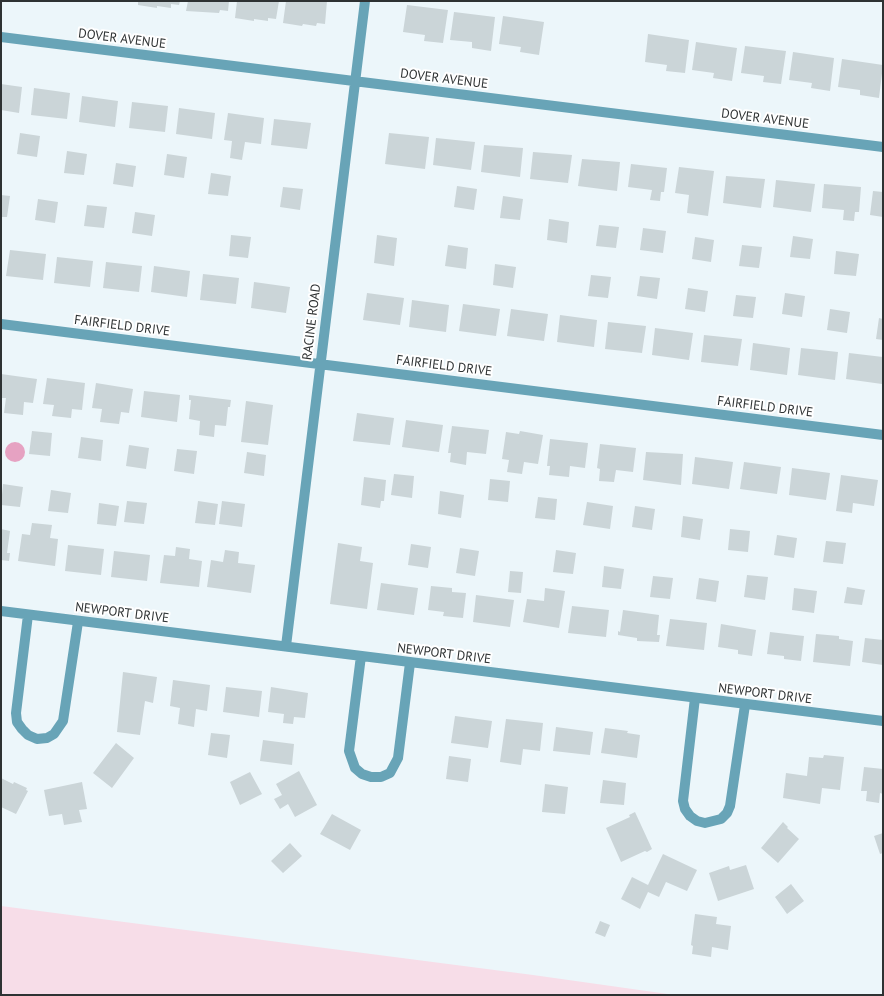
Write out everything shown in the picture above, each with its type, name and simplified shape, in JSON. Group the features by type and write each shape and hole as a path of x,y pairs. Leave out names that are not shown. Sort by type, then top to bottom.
{"street":[{"name":"RACINE ROAD","path":"286,646 365,1"},
{"name":"DOVER AVENUE","path":"1,37 883,147"},
{"name":"FAIRFIELD DRIVE","path":"1,324 883,435"},
{"name":"NEWPORT DRIVE","path":"1,611 78,622 286,646 410,663 883,721"},
{"path":"28,615 16,713 17,722 22,729 28,735 37,739 47,738 54,734 64,721 78,622"},
{"path":"361,656 349,751 355,768 362,774 371,777 381,778 390,773 398,758 410,663"},
{"path":"695,698 683,801 685,809 690,816 697,821 705,823 721,819 727,814 730,806 745,705"}],"shaded area":[{"path":"15,442 22,445 25,452 22,459 15,462 8,459 5,452 8,445"},
{"path":"1,906 533,975 675,995 1,995"}],"building":[{"path":"138,1 180,1 179,5 171,4 171,8 157,6 157,8 138,5"},
{"path":"188,1 229,1 228,11 220,10 219,13 186,11"},
{"path":"237,1 279,1 276,19 268,18 268,21 254,19 254,21 235,18"},
{"path":"286,1 327,1 325,24 317,23 316,26 303,24 302,26 283,23"},
{"path":"407,5 448,10 443,43 424,41 425,35 403,32"},
{"path":"454,12 495,17 491,51 472,48 472,42 450,40"},
{"path":"503,16 544,22 539,55 520,52 521,47 499,44"},
{"path":"648,34 689,40 685,73 666,71 667,65 645,62"},
{"path":"696,42 737,48 732,81 713,78 714,73 692,70"},
{"path":"745,46 786,51 781,84 763,82 764,76 741,73"},
{"path":"793,52 834,58 830,91 811,88 812,83 789,80"},
{"path":"842,59 883,65 879,98 860,95 860,90 838,87"},
{"path":"1,84 22,87 19,113 1,110"},
{"path":"34,88 70,93 67,119 31,115"},
{"path":"82,96 118,101 115,127 79,122"},
{"path":"132,102 168,106 165,132 129,128"},
{"path":"179,108 215,113 212,139 176,134"},
{"path":"228,113 264,118 261,144 245,142 242,160 230,158 232,141 224,140"},
{"path":"274,119 311,123 307,149 271,145"},
{"path":"20,133 40,136 37,157 17,154"},
{"path":"389,133 429,137 425,169 385,164"},
{"path":"436,138 475,142 471,170 433,165"},
{"path":"484,145 523,148 520,177 481,172"},
{"path":"67,151 87,154 84,175 64,173"},
{"path":"533,152 572,155 568,183 530,179"},
{"path":"167,154 187,157 184,178 164,175"},
{"path":"582,159 620,162 617,191 578,186"},
{"path":"116,163 136,166 133,187 113,184"},
{"path":"631,164 667,168 664,192 661,192 660,201 650,200 652,190 628,187"},
{"path":"679,167 714,171 708,216 687,213 689,195 675,193"},
{"path":"211,173 231,176 228,196 208,194"},
{"path":"726,176 765,179 761,208 723,203"},
{"path":"776,180 815,184 811,212 773,207"},
{"path":"824,184 861,187 859,212 855,212 854,221 843,220 844,210 822,208"},
{"path":"457,186 477,189 474,210 454,207"},
{"path":"283,187 303,189 300,210 280,207"},
{"path":"873,191 883,192 883,217 870,215"},
{"path":"1,195 10,196 7,217 1,217"},
{"path":"503,196 523,199 520,220 500,218"},
{"path":"38,199 58,202 55,223 35,220"},
{"path":"87,205 107,207 104,228 84,226"},
{"path":"135,212 155,215 152,236 132,233"},
{"path":"549,219 569,222 567,243 547,240"},
{"path":"599,225 619,227 616,248 596,246"},
{"path":"643,228 666,231 663,253 640,250"},
{"path":"231,235 251,237 248,258 229,256"},
{"path":"377,235 397,238 394,266 374,263"},
{"path":"793,236 813,239 810,259 790,257"},
{"path":"695,237 714,240 711,262 692,259"},
{"path":"448,245 468,248 466,269 445,266"},
{"path":"742,245 762,247 759,268 739,266"},
{"path":"10,250 46,254 43,280 6,276"},
{"path":"836,251 859,254 856,276 834,274"},
{"path":"57,257 93,261 90,287 54,283"},
{"path":"106,262 142,266 139,292 103,288"},
{"path":"495,264 516,267 513,288 493,285"},
{"path":"154,266 190,271 187,297 151,292"},
{"path":"203,274 239,278 236,304 200,300"},
{"path":"591,275 611,277 608,298 588,296"},
{"path":"640,276 660,278 657,299 637,296"},
{"path":"254,282 290,287 286,313 251,308"},
{"path":"688,288 708,291 705,312 685,309"},
{"path":"367,293 404,298 400,325 363,320"},
{"path":"785,293 805,296 802,317 782,314"},
{"path":"736,295 756,297 753,318 733,316"},
{"path":"412,300 449,305 446,332 409,327"},
{"path":"463,304 500,309 496,336 459,331"},
{"path":"511,309 548,314 544,341 507,336"},
{"path":"830,309 850,312 847,333 827,330"},
{"path":"560,315 597,320 594,347 557,342"},
{"path":"879,318 883,319 883,340 876,339"},
{"path":"608,322 646,326 642,353 605,349"},
{"path":"655,328 693,333 689,360 652,355"},
{"path":"704,335 742,339 738,366 701,362"},
{"path":"753,343 790,348 787,375 750,370"},
{"path":"801,348 838,352 835,380 798,375"},
{"path":"849,353 883,357 882,384 846,379"},
{"path":"1,374 37,379 33,403 24,402 23,415 4,413 6,398 1,398"},
{"path":"47,378 85,383 82,410 72,409 71,418 52,416 54,405 43,404"},
{"path":"96,383 133,389 129,413 121,412 119,424 100,422 102,409 92,408"},
{"path":"144,391 180,395 177,422 141,417"},
{"path":"189,395 231,400 230,407 228,407 226,426 215,425 214,437 199,435 200,421 189,419 191,400 189,400"},
{"path":"246,401 273,405 268,445 241,442"},
{"path":"357,413 394,418 390,445 353,441"},
{"path":"406,420 443,425 439,452 402,447"},
{"path":"452,426 489,430 486,454 467,452 466,465 450,462 451,453 448,453"},
{"path":"32,431 52,433 50,456 29,454"},
{"path":"520,431 543,435 538,464 524,462 522,474 507,472 509,460 502,459 506,432 519,434"},
{"path":"81,437 103,440 101,461 78,458"},
{"path":"550,439 588,443 585,468 570,466 569,477 549,475 550,466 547,466"},
{"path":"600,444 636,448 633,472 616,470 614,482 599,481 600,469 597,468"},
{"path":"129,445 149,448 146,469 126,466"},
{"path":"177,449 197,451 194,474 174,471"},
{"path":"247,452 266,455 264,476 244,473"},
{"path":"646,452 683,454 681,485 643,480"},
{"path":"695,457 733,462 729,489 692,484"},
{"path":"744,462 781,467 777,494 740,489"},
{"path":"792,468 830,473 826,500 789,495"},
{"path":"394,474 414,476 412,498 391,495"},
{"path":"841,475 878,480 874,506 853,503 852,513 836,511"},
{"path":"364,477 386,480 384,501 381,501 380,508 361,505"},
{"path":"490,479 510,481 508,502 488,500"},
{"path":"3,484 23,487 20,507 1,505"},
{"path":"51,490 71,493 68,513 48,511"},
{"path":"440,491 464,495 461,518 438,514"},
{"path":"538,497 557,499 555,520 535,518"},
{"path":"127,501 147,503 144,524 124,522"},
{"path":"198,501 218,504 215,525 195,523"},
{"path":"222,501 245,504 242,527 219,524"},
{"path":"587,502 613,506 610,529 583,525"},
{"path":"99,503 119,506 116,526 97,524"},
{"path":"635,506 655,509 652,530 632,527"},
{"path":"683,516 703,519 700,540 681,537"},
{"path":"32,523 52,525 50,538 58,539 55,566 18,561 22,534 30,535"},
{"path":"1,529 10,531 7,553 10,553 9,561 1,560"},
{"path":"730,529 750,531 748,552 728,550"},
{"path":"777,535 797,538 794,558 774,555"},
{"path":"826,541 846,543 843,564 823,562"},
{"path":"338,543 362,547 360,561 373,563 367,609 330,604"},
{"path":"411,544 431,547 428,568 408,565"},
{"path":"68,545 104,549 101,575 65,571"},
{"path":"176,547 190,549 189,559 202,561 199,587 160,583 164,555 175,556"},
{"path":"460,548 479,551 475,576 456,573"},
{"path":"225,550 239,552 238,563 255,565 251,593 207,587 211,560 223,562"},
{"path":"556,550 576,553 573,574 553,572"},
{"path":"114,551 150,555 147,581 111,577"},
{"path":"604,566 624,569 621,589 602,587"},
{"path":"510,571 523,572 521,593 508,592"},
{"path":"747,575 768,577 765,600 744,597"},
{"path":"653,576 673,578 670,599 650,597"},
{"path":"699,578 719,581 716,602 696,599"},
{"path":"381,583 418,588 414,615 377,610"},
{"path":"431,586 452,588 452,592 466,593 463,618 443,616 444,612 428,610"},
{"path":"847,587 865,590 862,605 844,603"},
{"path":"545,588 565,591 559,628 523,622 527,599 544,601"},
{"path":"794,588 817,591 814,613 792,610"},
{"path":"476,595 514,600 510,627 473,622"},
{"path":"572,606 609,610 606,637 568,633"},
{"path":"623,610 659,615 657,635 660,635 659,642 637,641 637,638 618,635 618,631 620,632"},
{"path":"670,619 707,623 704,650 666,646"},
{"path":"721,624 756,630 752,656 738,654 738,650 718,647"},
{"path":"770,632 804,636 801,661 784,659 784,656 767,654"},
{"path":"816,634 839,636 839,639 853,641 850,666 813,662"},
{"path":"865,638 883,640 883,665 862,662"},
{"path":"123,672 157,677 153,703 145,701 140,735 117,732"},
{"path":"173,680 210,685 207,711 196,709 194,727 178,724 180,708 170,706"},
{"path":"226,687 262,691 259,717 223,712"},
{"path":"271,687 308,693 305,718 294,717 293,724 283,723 284,714 268,712"},
{"path":"455,716 492,721 488,748 451,743"},
{"path":"506,719 543,723 540,751 523,749 521,765 500,762"},
{"path":"556,727 593,732 590,755 553,751"},
{"path":"605,728 628,731 627,733 640,735 637,758 601,753"},
{"path":"211,733 230,735 227,758 208,755"},
{"path":"263,740 294,744 292,765 260,761"},
{"path":"116,743 134,758 112,788 93,773"},
{"path":"824,755 844,757 840,790 822,788 820,804 783,798 786,773 807,776 809,757 823,758"},
{"path":"449,756 471,759 468,782 446,779"},
{"path":"864,767 883,769 883,794 880,793 879,803 866,801 867,791 861,791"},
{"path":"299,771 317,805 295,817 288,804 280,809 274,799 282,795 276,784"},
{"path":"250,772 262,794 240,805 230,782"},
{"path":"1,778 13,784 14,782 27,788 26,790 28,791 16,814 1,807"},
{"path":"603,780 626,783 624,805 600,803"},
{"path":"82,782 87,809 79,810 82,822 64,825 62,814 49,816 44,790"},
{"path":"545,784 568,787 565,814 542,812"},
{"path":"635,812 652,849 621,862 606,828 630,817 629,815"},
{"path":"332,814 361,830 350,850 320,834"},
{"path":"783,822 799,839 778,863 761,848"},
{"path":"883,833 883,853 880,854 874,836"},
{"path":"290,843 302,856 283,873 271,861"},
{"path":"663,854 697,870 687,891 666,882 659,897 648,892 640,909 621,899 632,877 648,885"},
{"path":"746,865 754,889 718,901 709,873 729,866 730,870"},
{"path":"791,884 804,901 787,914 775,897"},
{"path":"695,914 717,917 716,924 731,926 728,950 712,947 711,957 692,954 693,946 691,945"},
{"path":"600,921 610,925 605,937 595,933"}]}
